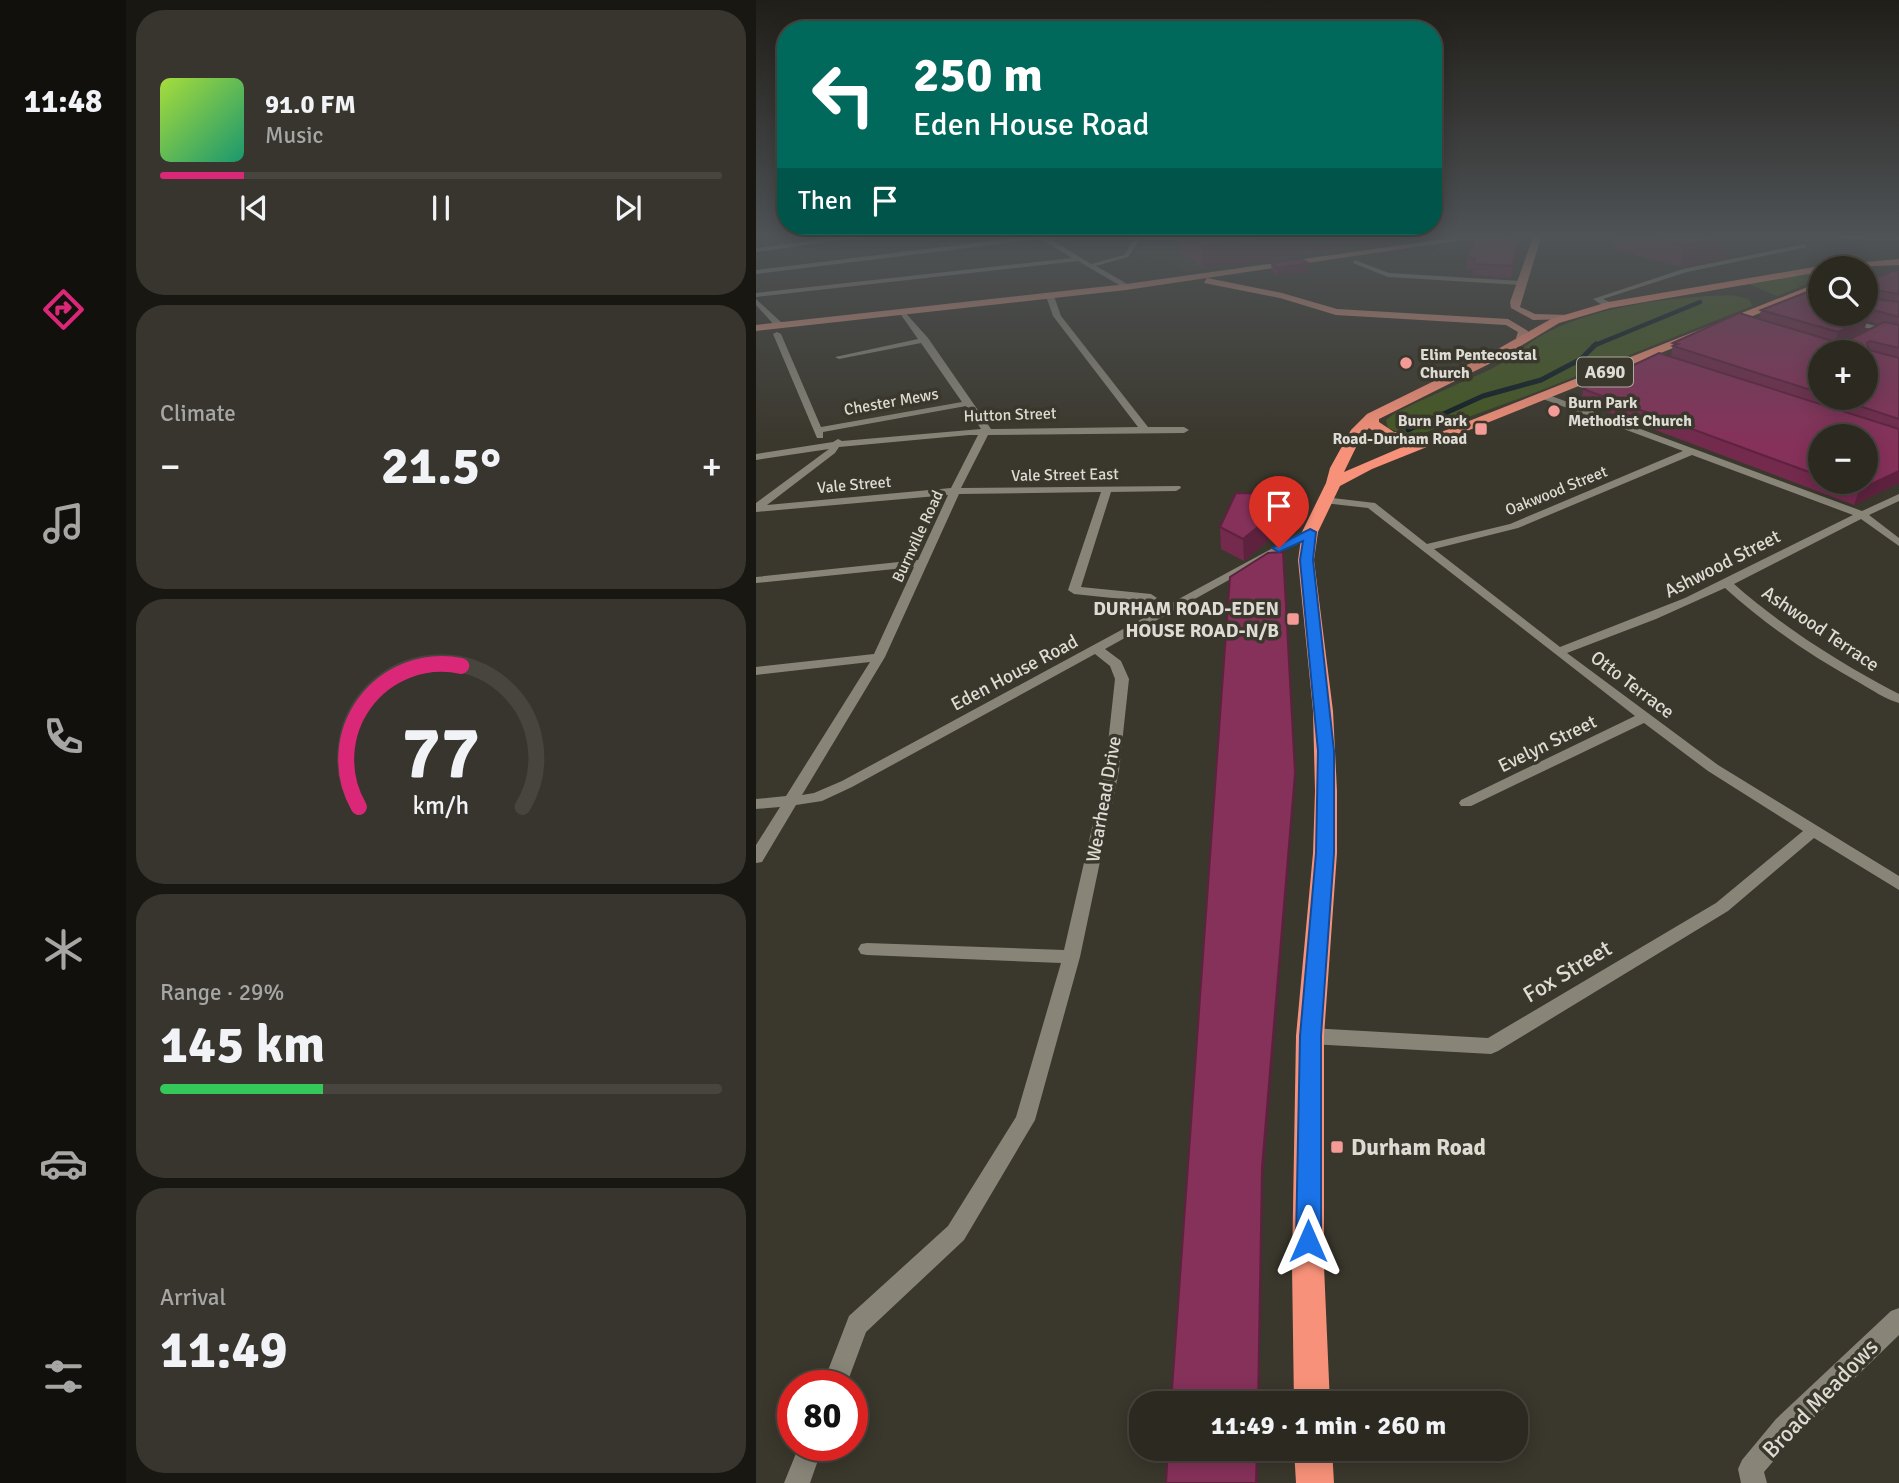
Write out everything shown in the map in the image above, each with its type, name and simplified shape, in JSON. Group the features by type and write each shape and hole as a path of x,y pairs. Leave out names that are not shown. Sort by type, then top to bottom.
{"highway":[{"name":"A690","path":"1312,1391 1308,1266 1310,1036 1325,853 1326,791 1323,711 1306,560 1310,532 1343,455 1356,433 1372,417 1493,357 1521,338 1566,317 1604,306"},
{"name":"A690","path":"1329,491 1443,436 1651,358 1732,320 1750,306"},
{"name":"A690","path":"1372,417 1374,428 1390,436 1416,439 1443,436"},
{"path":"1314,1461 1315,1483"}],"main road":[{"path":"756,328 778,330 956,306"},
{"path":"1314,306 1336,312 1479,320 1517,326 1524,333 1521,338"},
{"path":"1479,320 1502,315 1511,306"},
{"path":"1516,306 1517,311 1527,316 1566,317"}],"street":[{"path":"760,306 778,330 822,444"},
{"path":"1054,306 1057,316 1145,429"},
{"path":"903,312 926,340 986,429"},
{"path":"1732,320 1753,326"},
{"path":"1868,326 1899,334"},
{"path":"1861,338 1879,329"},
{"path":"839,357 854,357 926,340"},
{"path":"1546,397 1861,514 1899,543"},
{"name":"Chester Mews","path":"818,430 970,403"},
{"name":"Hutton Street","path":"756,457 838,442 986,429 1184,429"},
{"name":"Burnville Road","path":"756,858 879,657 986,429"},
{"path":"756,508 832,451 838,442"},
{"name":"Oakwood Street","path":"1427,547 1514,526 1692,451"},
{"name":"Vale Street East","path":"955,491 1176,488"},
{"path":"1107,489 1074,590 1150,598"},
{"name":"Vale Street","path":"756,508 955,491"},
{"name":"Otto Terrace","path":"1329,491 1355,503 1371,505 1558,652 1713,768 1899,884"},
{"name":"Ashwood Street","path":"1558,652 1647,620 1899,497"},
{"name":"Eden House Road","path":"756,804 790,803 817,798 847,784 1310,532"},
{"path":"756,580 921,564"},
{"name":"Ashwood Terrace","path":"1726,583 1752,607 1790,634 1854,676 1899,699"},
{"name":"Wearhead Drive","path":"840,1370 857,1324 956,1233 1025,1120 1071,957 1112,772 1122,679 1116,664 1097,649"},
{"path":"756,671 879,657"},
{"name":"Evelyn Street","path":"1466,803 1645,717"},
{"name":"Fox Street","path":"1310,1036 1491,1046 1722,907 1813,831"},
{"path":"867,949 1071,957"},
{"name":"Broad Meadows","path":"1754,1483 1751,1469 1785,1428 1899,1319"},
{"path":"797,1483 805,1461"}],"green space":[{"path":"1628,306 1751,306 1534,393 1427,432 1403,434 1388,428 1386,420 1395,413 1495,367 1542,335 1571,322"}],"building":[{"path":"1771,306 1808,306 1808,323 1761,310"},
{"path":"1878,306 1899,306 1899,317 1878,311"},
{"path":"1739,313 1829,340 1808,340 1808,389 1673,346 1678,344 1673,343"},
{"path":"1884,322 1899,325 1899,348 1878,343 1878,340 1851,340"},
{"path":"1817,326 1851,326 1838,332"},
{"path":"1878,352 1899,358 1899,419 1872,410 1878,410"},
{"path":"1659,353 1808,400 1808,410 1839,410 1899,429 1899,471 1878,481 1878,424 1808,424 1808,472 1583,389"},
{"path":"1236,493 1297,495 1243,539 1220,527"},
{"path":"1283,552 1295,773 1262,1167 1258,1391 1172,1391 1230,577 1268,553"},
{"path":"1167,1461 1257,1461 1256,1483 1166,1483"}],"waterway":[{"path":"1595,345 1690,306"},
{"path":"1408,430 1483,396 1541,380 1581,359 1595,345"}],"place":[{"name":"Elim Pentecostal Church","path":"1406,363"},
{"name":"Burn Park Methodist Church","path":"1554,411"},
{"name":"Burn Park Road-Durham Road","path":"1481,429"},
{"name":"DURHAM ROAD-EDEN HOUSE ROAD-N/B","path":"1293,619"},
{"name":"Durham Road","path":"1337,1147"}],"route":[{"path":"1279,548 1310,532 1306,560 1326,751 1325,853 1310,1036 1308,1241"}]}
